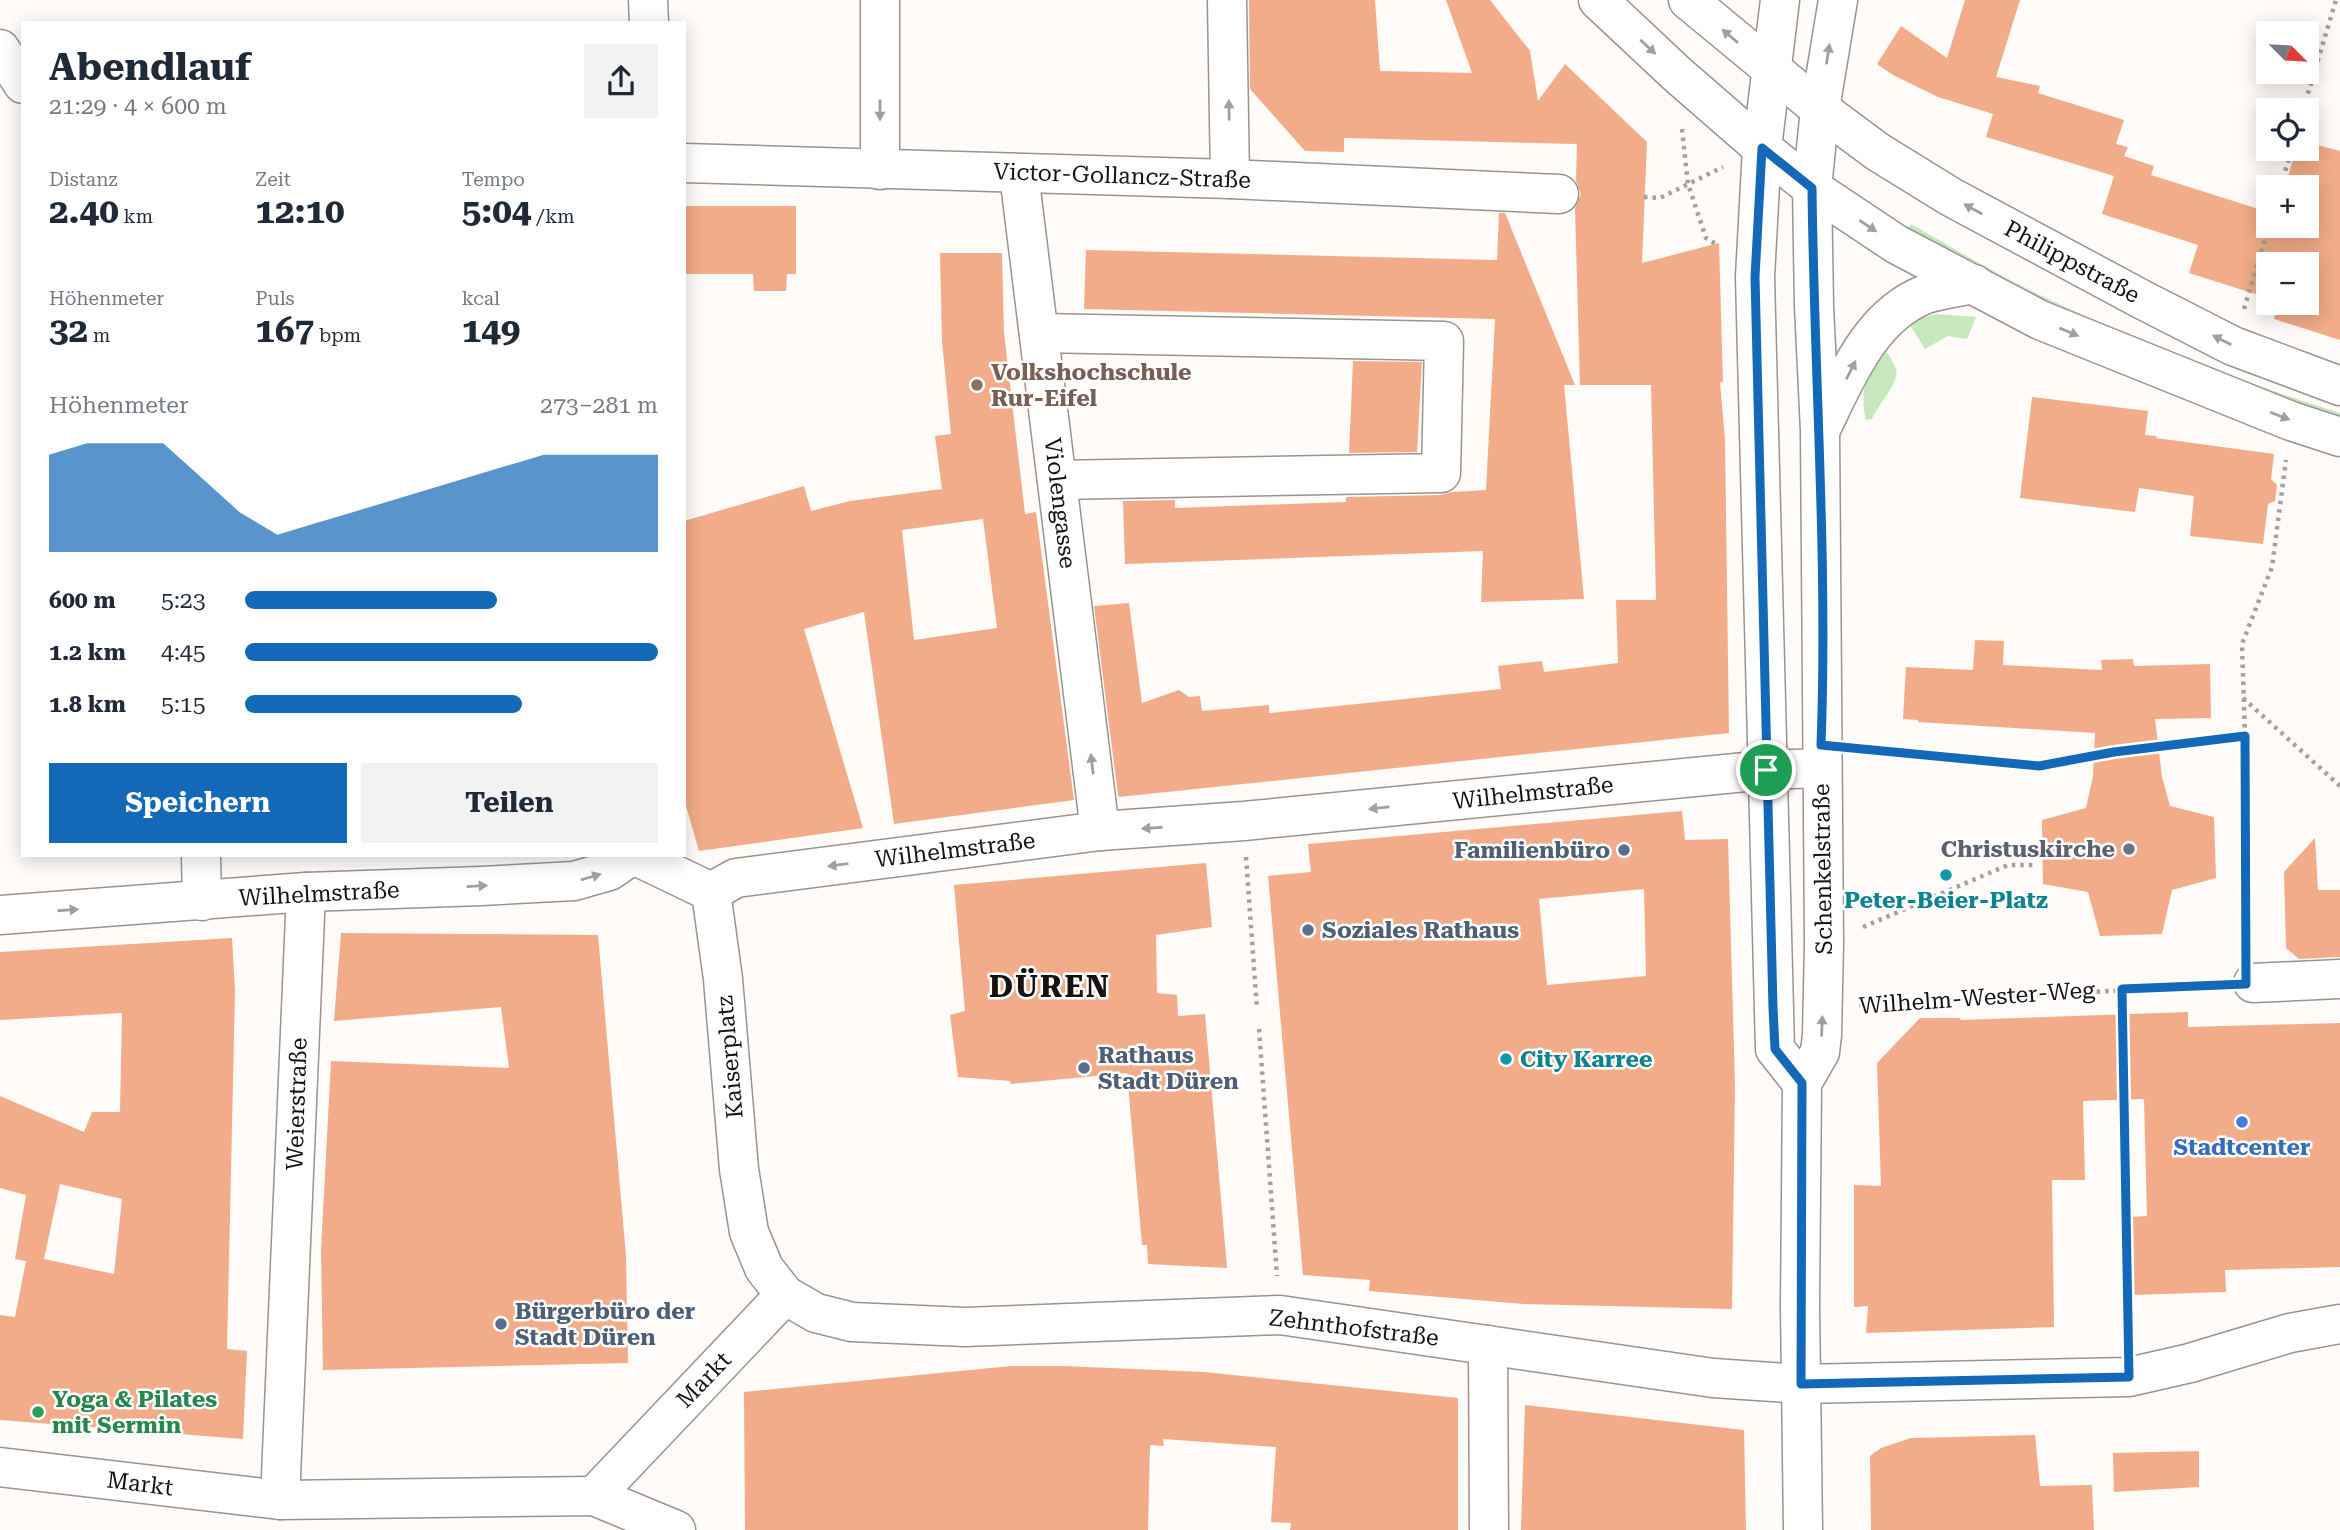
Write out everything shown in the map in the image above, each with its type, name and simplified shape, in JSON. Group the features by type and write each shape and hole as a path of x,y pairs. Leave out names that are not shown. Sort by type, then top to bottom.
{"street":[{"path":"648,0 649,21"},
{"path":"880,0 880,170"},
{"path":"1227,0 1230,179"},
{"path":"1598,0 1762,148 1812,188 1896,244 2051,325 2291,421 2340,437"},
{"name":"Philippstraße","path":"1688,0 1820,109 1878,152 1951,197 2233,346 2340,386"},
{"path":"1780,0 1762,148 1755,277 1775,1049 1802,1083"},
{"name":"Schenkelstraße","path":"1803,1530 1802,1083 1820,1052 1824,944 1820,431 1812,188 1820,109 1838,0"},
{"path":"0,49 21,81"},
{"name":"Victor-Gollancz-Straße","path":"686,163 1230,179 1559,194"},
{"name":"Violengasse","path":"1019,174 1100,831"},
{"path":"1820,431 1856,359 1891,314 1925,295 1974,284"},
{"path":"1039,333 1444,341 1441,473 1057,480"},
{"name":"Wilhelmstraße","path":"712,892 736,878 1100,831 1244,821 1466,812 1766,770 1821,757"},
{"path":"201,857 202,901"},
{"name":"Wilhelmstraße","path":"0,915 306,892 574,881 609,870 632,857"},
{"path":"636,857 712,892"},
{"name":"Weierstraße","path":"280,1500 306,892"},
{"name":"Kaiserplatz","path":"712,892 732,1071 739,1169 749,1232 764,1268 785,1295"},
{"path":"2250,984 2340,979"},
{"name":"Zehnthofstraße","path":"785,1295 816,1313 852,1322 927,1326 965,1327 1279,1315 1713,1377 1801,1384 2129,1377 2190,1363 2290,1333 2340,1324"},
{"name":"Markt","path":"594,1496 785,1295"},
{"path":"1488,1345 1489,1530"},
{"name":"Markt","path":"0,1467 280,1500 474,1515 594,1496 676,1530"}],"path":[{"path":"2307,98 2336,0"},
{"path":"1644,197 1660,198 1688,184 1706,238 1718,245 1724,260 1755,277"},
{"path":"2233,346 2265,238"},
{"path":"2250,984 2242,644 2272,567 2291,421"},
{"path":"2243,697 2340,786"},
{"path":"1821,757 2039,766 2114,752 2245,736"},
{"path":"1244,821 1257,1009"},
{"path":"1824,944 2008,864 2035,865"},
{"name":"Wilhelm-Wester-Weg","path":"1823,1007 2250,984"},
{"path":"2122,989 2129,1377"},
{"path":"1259,1029 1279,1315"}],"green space":[{"path":"1911,224 2009,279 2078,313 2189,360 2340,413 2340,421 2052,307 1906,231"},
{"path":"1936,314 1976,317 1967,339 1948,336 1925,349 1908,322"},
{"path":"1881,344 1893,362 1897,374 1872,419 1866,420 1864,389"}],"building":[{"path":"1249,0 1375,0 1380,71 1472,73 1446,0 1490,0 1530,51 1538,101 1565,64 1647,142 1642,263 1719,243 1729,733 1119,797 1094,606 1129,603 1142,703 1179,690 1189,697 1200,696 1202,711 1269,705 1269,713 1501,689 1498,666 1542,661 1544,672 1618,663 1616,600 1656,600 1651,385 1580,385 1575,208 1581,194 1576,181 1577,144 1344,138 1344,152 1305,151 1250,89"},
{"path":"1965,0 2020,0 1996,77 2040,86 2038,93 2124,120 2116,144 2128,147 2124,156 2154,166 2151,175 2256,208 2256,238 2319,238 2319,175 2288,175 2293,161 2319,161 2319,145 2340,151 2340,340 2274,319 2275,315 2319,315 2319,252 2256,252 2256,294 2189,273 2198,245 2102,214 2114,176 1986,137 1993,114 1938,97 1877,64 1901,26 1947,58"},
{"path":"686,206 796,206 796,274 787,274 786,291 754,291 753,274 686,274"},
{"path":"1499,213 1505,213 1575,385 1564,385 1584,599 1481,602 1483,551 1125,564 1123,501 1175,500 1175,508 1346,502 1346,497 1441,495 1486,490 1495,319 1084,309 1086,250 1497,260"},
{"path":"940,253 1002,253 1004,333 1025,514 1036,512 1074,800 894,824 864,612 804,629 863,828 699,851 686,806 686,520 804,486 811,511 850,501 942,489 935,436 951,434 942,341","holes":["983,519 997,628 914,640 902,530"]},
{"path":"1353,361 1422,362 1417,452 1349,453"},
{"path":"2032,397 2148,411 2145,435 2274,454 2271,479 2277,485 2275,501 2268,504 2263,544 2190,536 2194,496 2139,488 2135,512 2020,498"},
{"path":"1975,640 2004,641 2003,665 2102,670 2101,660 2133,659 2134,666 2210,664 2211,718 2155,719 2162,777 2170,806 2214,817 2216,878 2172,890 2162,934 2100,936 2088,892 2043,884 2042,820 2086,808 2093,776 2095,733 1903,719 1906,667 1973,670"},
{"name":"City Karree","path":"1682,811 1685,840 1728,839 1735,1084 1732,1309 1524,1304 1369,1291 1370,1280 1303,1275 1268,876 1311,872 1308,844","holes":["1644,889 1646,976 1547,985 1539,899"]},
{"path":"2315,838 2318,890 2340,890 2340,957 2299,959 2286,948 2284,872"},
{"name":"Rathaus Stadt Düren","path":"1206,863 1212,927 1156,935 1157,993 1177,995 1178,1016 1205,1014 1227,1268 1148,1264 1147,1245 1142,1245 1127,1073 1011,1084 1010,1081 958,1077 950,1015 965,1011 954,885"},
{"path":"341,933 598,935 626,1256 628,1363 323,1370 321,1250 331,1061 509,1068 501,1007 334,1021"},
{"path":"232,938 235,991 227,1349 247,1351 243,1439 0,1420 0,1315 15,1317 26,1261 15,1259 26,1195 0,1188 0,1096 84,1132 92,1112 120,1112 122,1013 0,1020 0,952","holes":["60,1184 122,1199 114,1274 44,1259"]},
{"path":"2188,1012 2188,1027 2340,1023 2340,1267 2225,1270 2226,1292 2131,1295 2129,1217 2147,1216 2144,1099 2083,1101 2085,1180 2052,1180 2054,1327 1866,1333 1868,1306 1854,1307 1854,1185 1881,1186 1877,1063 1920,1018 1961,1018 1960,1020"},
{"path":"1011,1366 1204,1372 1458,1398 1458,1530 1290,1530 1291,1523 1271,1522 1276,1447 1163,1439 1164,1446 1150,1445 1148,1530 745,1530 744,1392"},
{"path":"1525,1405 1744,1430 1746,1530 1521,1530"},
{"path":"2035,1435 2040,1486 2092,1485 2094,1530 1871,1530 1870,1456 1881,1448 1911,1438"},
{"path":"2199,1451 2199,1487 2114,1492 2113,1453"}],"place":[{"name":"Volkshochschule Rur-Eifel","path":"977,385"},
{"name":"Christuskirche","path":"2129,849"},
{"name":"Familienbüro","path":"1624,850"},
{"name":"Peter-Beier-Platz","path":"1946,875"},
{"name":"Soziales Rathaus","path":"1308,930"},
{"name":"City Karree","path":"1506,1059"},
{"name":"Rathaus Stadt Düren","path":"1084,1068"},
{"name":"Stadtcenter","path":"2242,1122"},
{"name":"Bürgerbüro der Stadt Düren","path":"501,1324"},
{"name":"Yoga & Pilates mit Sermin","path":"38,1412"}],"district":[{"name":"DÜREN","path":"1050,986"}],"route":[{"path":"1762,148 1812,188 1820,431 1823,688 1821,745 2039,766 2114,752 2245,736 2246,984 2122,989 2129,1377 1801,1384 1802,1083 1775,1049 1766,770 1755,277 1762,148"}]}
